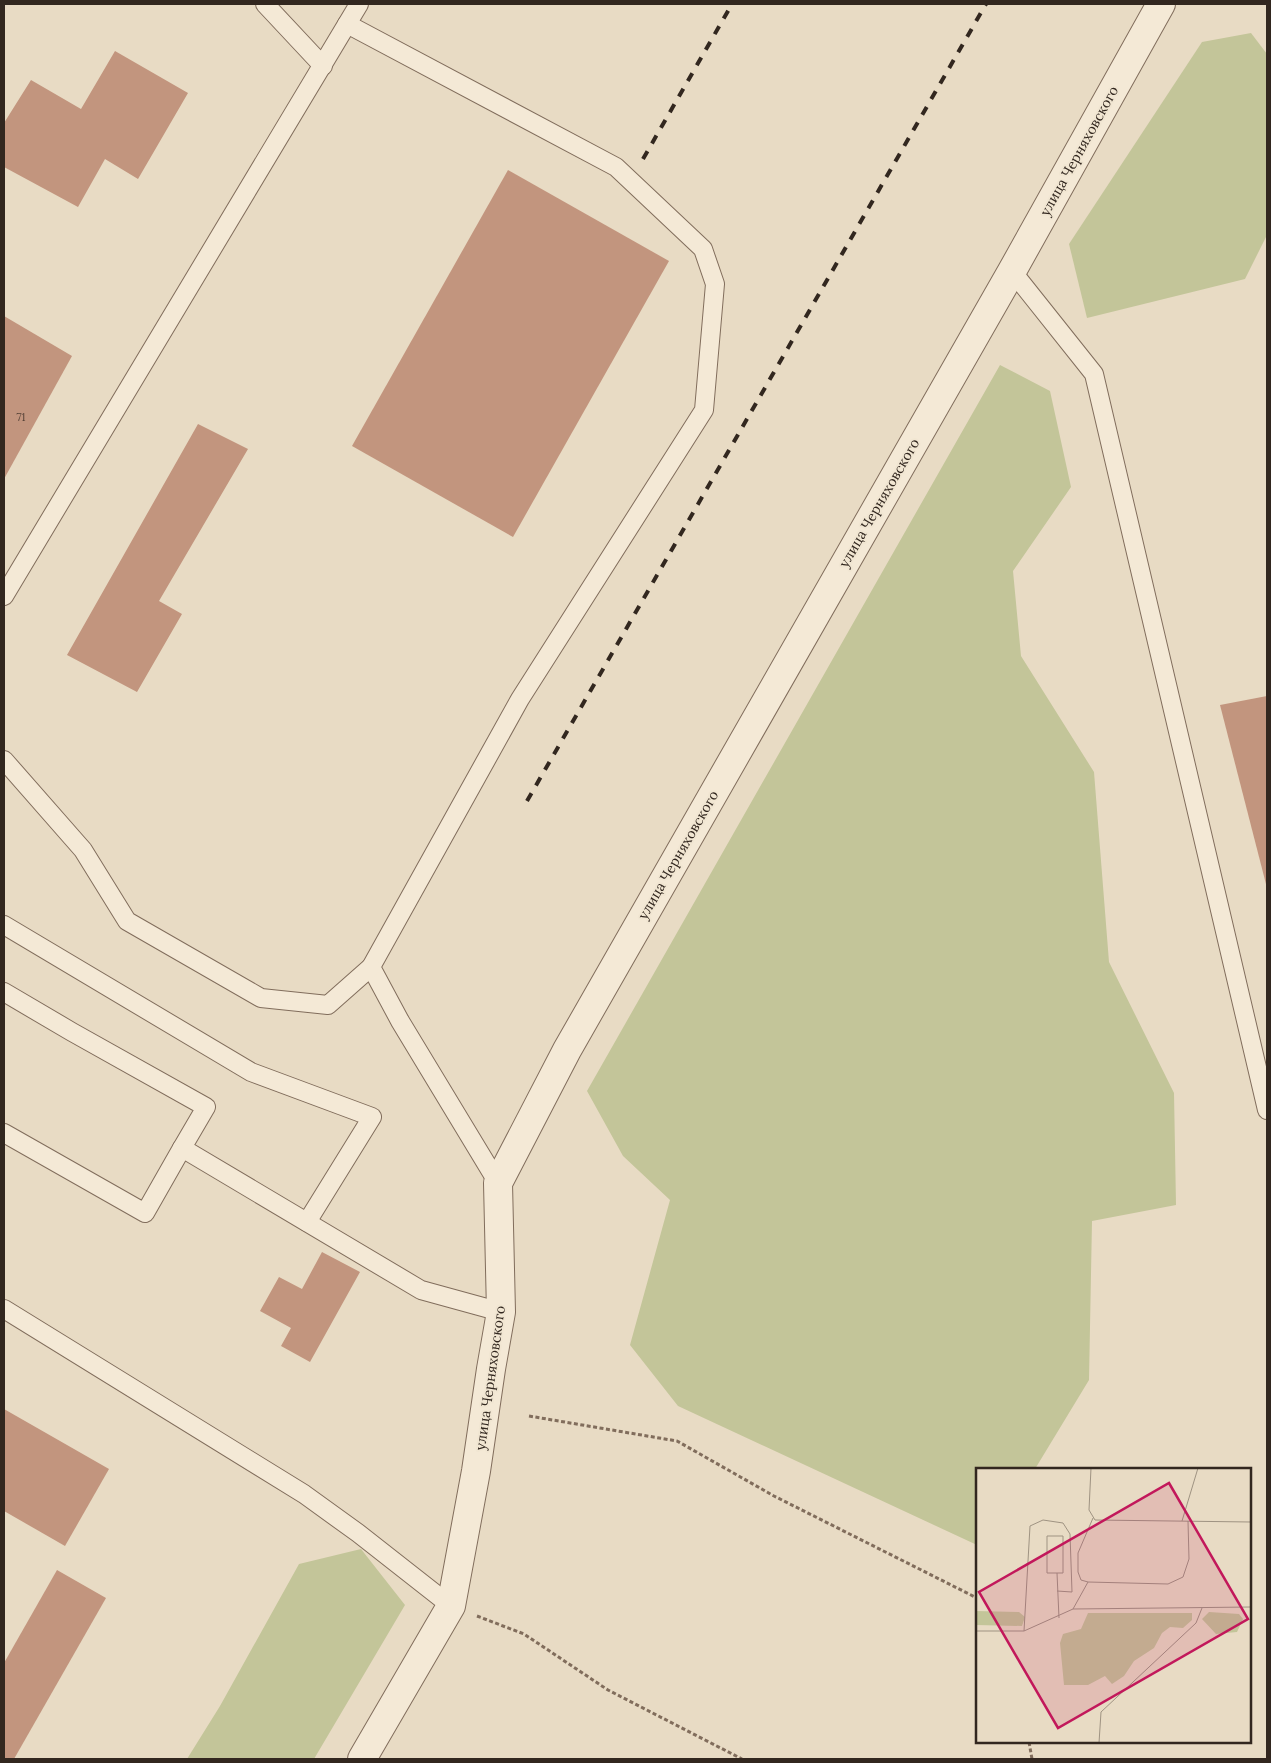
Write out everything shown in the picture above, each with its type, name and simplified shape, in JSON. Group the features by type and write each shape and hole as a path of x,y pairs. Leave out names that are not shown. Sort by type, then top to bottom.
{"street":[{"name":"улица Черняховского","path":"362,1759 451,1606 476,1471 501,1312 498,1183 567,1050 1012,271 1161,4"}],"lane":[{"path":"265,4 323,66"},
{"path":"4,596 359,4"},
{"path":"4,760 82,850 127,921 261,998 328,1005 371,967 520,699 704,410 714,284 703,248 616,168 347,24"},
{"path":"1012,271 1094,374 1267,1110"},
{"path":"4,924 251,1072 372,1117 307,1222"},
{"path":"371,967 400,1021 498,1183"},
{"path":"4,992 206,1107 145,1213 4,1133"},
{"path":"182,1148 421,1290 501,1312"},
{"path":"4,1309 304,1494 358,1533 451,1606"}],"path":[{"path":"530,1416 677,1441 774,1496 976,1597"},
{"path":"451,1606 524,1634 608,1690 742,1759"},
{"path":"1029,1743 1032,1759"}],"green space":[{"path":"1251,33 1267,54 1267,235 1245,279 1087,318 1069,244 1202,42"},
{"path":"1000,365 1050,391 1071,487 1013,571 1021,656 1094,772 1109,962 1174,1093 1176,1205 1092,1221 1089,1380 1036,1468 976,1468 976,1545 678,1406 630,1345 670,1200 623,1156 587,1091"},
{"path":"361,1549 405,1605 314,1759 187,1759 220,1706 299,1564"}],"building":[{"path":"115,51 188,93 138,179 105,159 78,207 4,167 4,123 31,80 81,109"},
{"path":"508,170 669,261 513,537 352,446"},
{"path":"4,316 72,356 4,479"},
{"path":"198,424 248,449 159,601 182,614 137,692 67,655"},
{"path":"1267,696 1267,888 1220,705"},
{"path":"322,1252 360,1272 310,1362 281,1346 291,1328 260,1311 279,1277 302,1289"},
{"path":"4,1409 109,1469 65,1546 4,1511"},
{"path":"57,1570 106,1598 14,1759 4,1759 4,1663"}],"railway":[{"path":"643,159 732,4"},
{"path":"527,801 986,4"}]}
